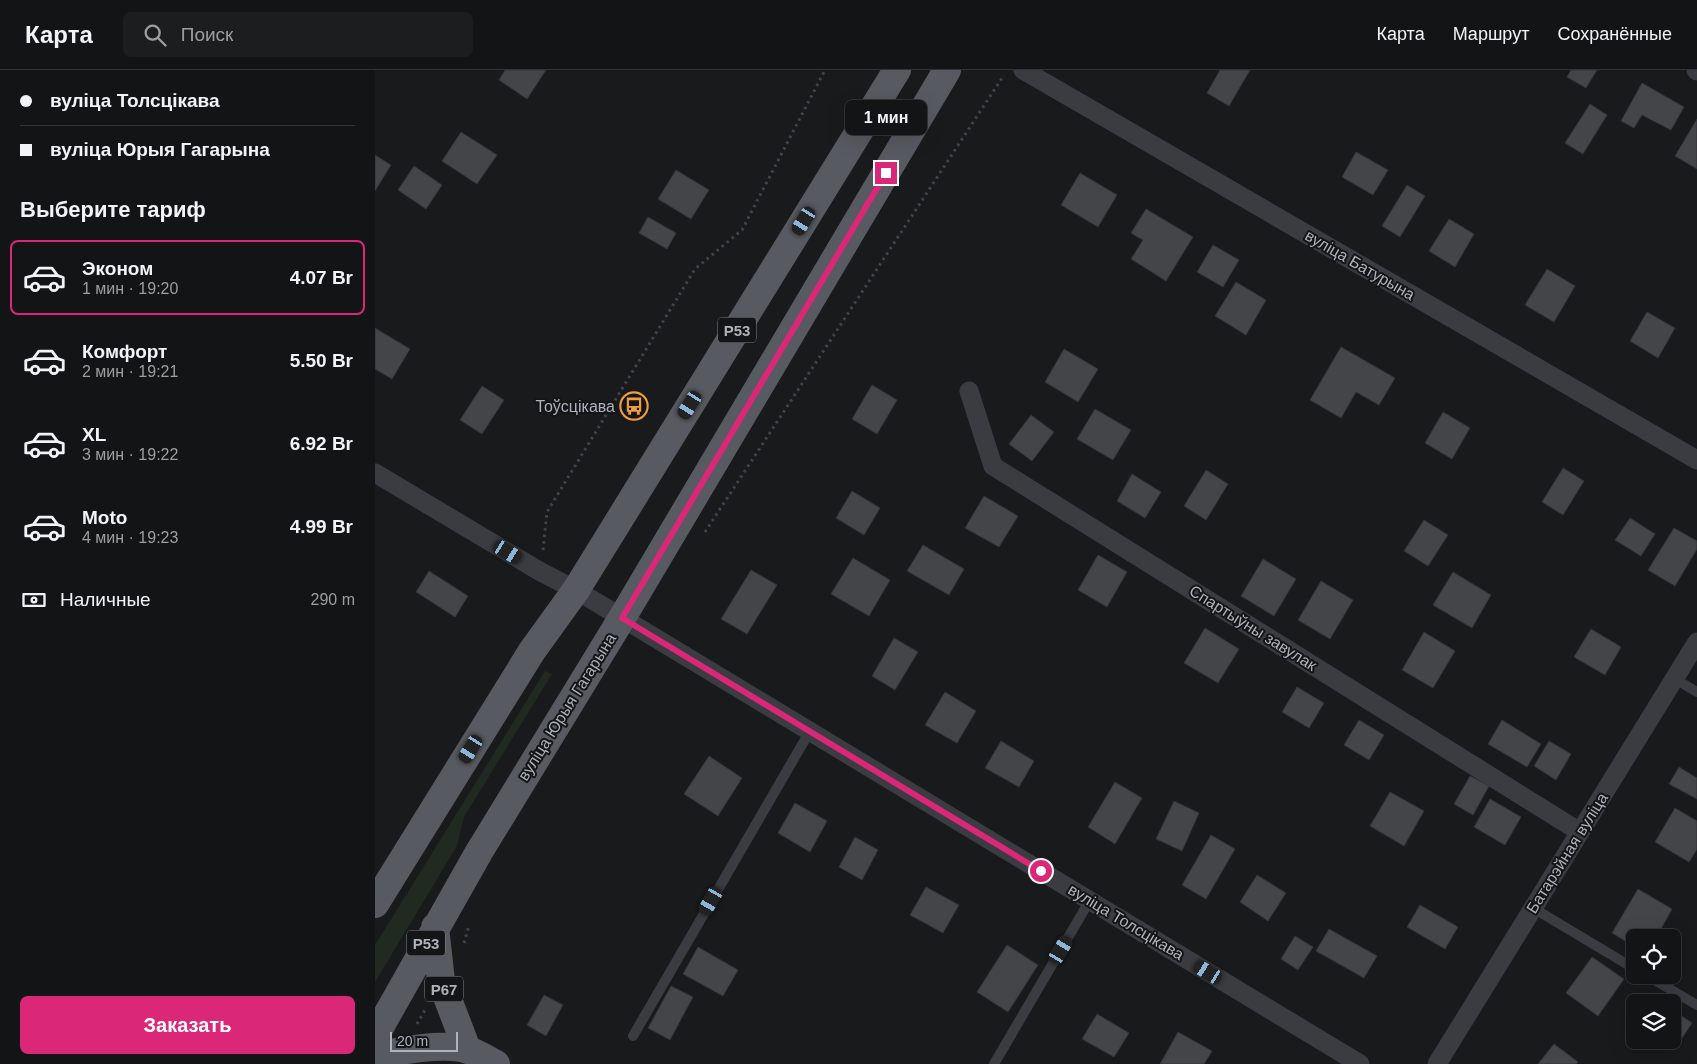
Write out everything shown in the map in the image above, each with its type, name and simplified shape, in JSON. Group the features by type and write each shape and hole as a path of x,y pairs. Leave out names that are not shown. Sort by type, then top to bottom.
{"main road":[{"name":"Р53","path":"375,904 384,879 532,651 576,590 897,70"},
{"name":"вуліца Юрыя Гагарына","path":"375,1036 435,927 575,692 622,618 947,70"},
{"name":"Р67","path":"435,927 441,981 467,1049"},
{"path":"375,1060 403,1050 433,1047 467,1049 496,1064"}],"street":[{"name":"вуліца Батурына","path":"1023,70 1697,460"},
{"name":"Спартыўны завулак","path":"969,391 993,466 1580,832"},
{"name":"вуліца Толсцікава","path":"375,474 541,572 576,590 1361,1064"},
{"name":"Батарэйная вуліца","path":"1437,1064 1697,642"}],"lane":[{"path":"1675,679 1697,692"},
{"path":"633,1036 810,731"},
{"path":"993,1064 1090,900"},
{"path":"1533,908 1626,964"},
{"path":"1661,984 1697,1005"}],"path":[{"path":"541,572 547,512 695,269 742,230 825,70"},
{"path":"699,540 1008,70"},
{"path":"463,944 471,921"},
{"path":"403,1050 441,981"}],"shaded area":[{"path":"545,671 552,674 464,817 457,846 375,982 375,945"}],"building":[{"path":"505,70 546,70 527,99 499,80"},
{"path":"1220,70 1250,70 1229,106 1207,93"},
{"path":"1571,70 1597,70 1586,88 1567,77"},
{"path":"1642,83 1684,107 1671,130 1642,115 1634,128 1621,121"},
{"path":"1590,104 1607,115 1583,154 1565,143"},
{"path":"1697,119 1697,169 1675,156"},
{"path":"461,132 497,155 477,184 442,161"},
{"path":"1356,152 1388,170 1373,195 1342,177"},
{"path":"375,155 391,165 375,191"},
{"path":"414,166 442,185 426,209 398,190"},
{"path":"676,170 709,190 691,219 658,199"},
{"path":"1080,173 1117,195 1098,227 1061,205"},
{"path":"1407,185 1425,196 1400,237 1382,226"},
{"path":"1146,209 1193,237 1166,281 1131,259 1143,240 1131,233"},
{"path":"648,217 676,233 667,249 639,233"},
{"path":"1449,219 1474,234 1455,267 1429,251"},
{"path":"1213,245 1239,260 1223,287 1197,272"},
{"path":"1547,269 1575,286 1554,322 1525,305"},
{"path":"1236,282 1266,300 1246,335 1215,316"},
{"path":"1647,312 1675,328 1658,358 1630,341"},
{"path":"375,328 410,349 392,379 375,369"},
{"path":"1341,347 1395,378 1379,405 1356,392 1341,418 1310,400"},
{"path":"1064,349 1098,369 1078,402 1045,382"},
{"path":"872,385 897,400 877,434 852,419"},
{"path":"482,386 504,400 482,434 460,420"},
{"path":"1095,409 1131,430 1113,460 1077,439"},
{"path":"1443,412 1470,428 1452,459 1425,443"},
{"path":"1031,415 1054,432 1032,461 1009,444"},
{"path":"1563,468 1584,481 1563,515 1542,502"},
{"path":"1206,470 1228,484 1206,520 1184,506"},
{"path":"1132,474 1161,492 1145,518 1117,501"},
{"path":"852,491 880,508 864,535 836,518"},
{"path":"984,496 1018,516 999,547 965,528"},
{"path":"1630,518 1655,534 1641,556 1615,540"},
{"path":"1424,520 1448,535 1428,566 1404,551"},
{"path":"1674,528 1697,541 1697,549 1675,586 1648,570"},
{"path":"923,545 964,569 949,595 907,571"},
{"path":"1098,555 1127,572 1107,607 1078,590"},
{"path":"853,558 890,580 869,616 831,594"},
{"path":"1263,559 1296,579 1274,616 1241,596"},
{"path":"751,570 777,585 747,634 721,619"},
{"path":"429,571 468,596 455,617 416,592"},
{"path":"1453,572 1491,595 1472,628 1433,605"},
{"path":"1321,581 1353,600 1330,639 1298,620"},
{"path":"1205,628 1239,649 1218,683 1184,663"},
{"path":"1591,629 1621,647 1605,675 1574,657"},
{"path":"1424,632 1455,651 1433,688 1402,670"},
{"path":"894,638 918,652 895,690 872,676"},
{"path":"1297,687 1324,703 1309,728 1282,712"},
{"path":"945,692 976,711 957,743 925,725"},
{"path":"1359,720 1384,735 1369,760 1344,745"},
{"path":"1502,720 1541,744 1527,767 1488,744"},
{"path":"1001,741 1034,761 1019,787 985,768"},
{"path":"1549,741 1571,754 1556,780 1534,766"},
{"path":"709,756 742,778 718,816 684,794"},
{"path":"1679,767 1697,778 1697,799 1669,784"},
{"path":"1470,776 1489,786 1473,815 1454,804"},
{"path":"1115,782 1142,798 1115,844 1088,827"},
{"path":"1390,792 1424,811 1404,846 1370,826"},
{"path":"1490,799 1521,817 1505,845 1474,827"},
{"path":"1174,801 1199,813 1182,851 1156,839"},
{"path":"795,803 827,821 810,852 778,833"},
{"path":"1675,808 1697,821 1697,849 1689,862 1655,842"},
{"path":"1211,835 1235,849 1206,899 1182,885"},
{"path":"855,837 878,850 862,880 839,867"},
{"path":"1257,875 1286,893 1268,921 1240,902"},
{"path":"926,887 959,905 943,933 910,915"},
{"path":"1638,889 1672,909 1661,929 1626,929 1626,942 1612,933"},
{"path":"1420,905 1458,927 1445,949 1407,927"},
{"path":"1329,929 1377,956 1364,978 1316,951"},
{"path":"1295,936 1313,947 1298,970 1281,959"},
{"path":"1007,945 1038,965 1008,1012 977,992"},
{"path":"698,947 738,970 723,996 683,974"},
{"path":"1592,957 1624,979 1598,1016 1566,993"},
{"path":"671,986 693,997 670,1040 648,1028"},
{"path":"544,995 563,1005 546,1036 527,1025"},
{"path":"1097,1014 1129,1033 1114,1057 1082,1039"},
{"path":"1681,1015 1692,1023 1681,1040"},
{"path":"1178,1032 1212,1051 1204,1064 1160,1064"},
{"path":"1554,1044 1578,1062 1576,1064 1538,1064"}],"place":[{"name":"Тоўсцікава","path":"634,406"}],"route":[{"path":"886,173 622,618 1041,871"}]}
